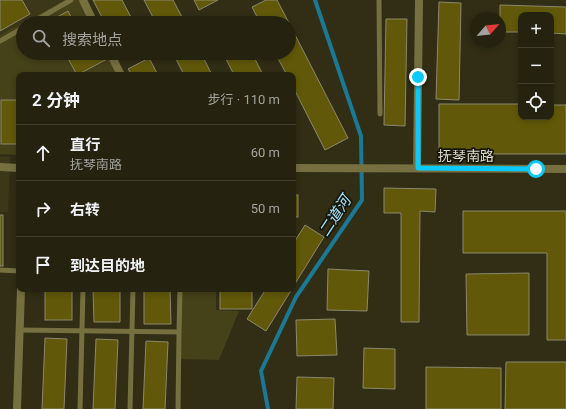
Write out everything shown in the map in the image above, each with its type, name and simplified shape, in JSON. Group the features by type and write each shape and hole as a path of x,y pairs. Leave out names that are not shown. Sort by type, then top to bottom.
{"street":[{"path":"83,0 91,16"},
{"path":"418,0 418,168"},
{"path":"113,60 119,72"},
{"path":"0,167 16,168"},
{"name":"抚琴南路","path":"296,168 566,169"},
{"path":"17,409 20,292"}],"lane":[{"path":"43,16 71,0"},
{"path":"379,0 380,114"},
{"path":"0,41 16,32"},
{"path":"0,270 16,271"},
{"path":"80,409 83,292"},
{"path":"130,409 133,292"},
{"path":"178,409 180,292"},
{"path":"19,330 179,332"}],"shaded area":[{"path":"0,0 64,0 35,16 16,16 16,26 0,35"},
{"path":"64,0 79,0 87,16 35,16"},
{"path":"16,26 16,60 110,60 116,72 16,72 16,155 0,154 0,35"},
{"path":"0,157 10,157 8,212 0,212"},
{"path":"182,292 216,292 216,310 239,311 219,360 179,359"}],"building":[{"path":"0,0 22,0 30,14 26,16 16,16 16,22 0,31"},
{"path":"93,0 122,0 130,16 101,16"},
{"path":"144,0 173,0 181,16 152,16"},
{"path":"194,0 218,0 199,10"},
{"path":"266,0 277,0 285,16 256,16 252,7"},
{"path":"439,2 461,3 459,100 436,99"},
{"path":"500,5 566,7 566,34 554,33 554,12 518,12 518,32 506,32 506,12 500,12"},
{"path":"68,11 70,16 59,16"},
{"path":"386,19 407,19 405,126 384,125"},
{"path":"296,37 348,138 325,150 296,93 296,72 285,72 279,60 296,60"},
{"path":"69,60 105,60 83,72 75,72"},
{"path":"145,60 150,60 156,72 130,72 128,69"},
{"path":"176,60 204,60 210,72 182,72"},
{"path":"226,60 256,60 262,72 232,72"},
{"path":"1,100 16,100 16,144 1,144"},
{"path":"439,104 518,104 518,120 554,120 554,105 566,105 566,154 439,154"},
{"path":"384,188 436,189 435,212 420,211 419,322 401,322 401,213 384,213"},
{"path":"296,195 298,195 298,217 296,217"},
{"path":"463,211 566,211 566,340 547,340 547,253 463,253"},
{"path":"0,215 3,215 3,266 0,266"},
{"path":"305,225 324,237 296,282 296,239"},
{"path":"328,269 369,271 367,311 327,310"},
{"path":"529,273 529,335 467,335 466,274"},
{"path":"45,292 72,292 72,320 45,320"},
{"path":"93,292 120,292 120,322 94,322"},
{"path":"144,292 170,292 171,324 144,324"},
{"path":"220,292 252,292 252,309 220,309"},
{"path":"264,292 290,292 266,331 247,319"},
{"path":"335,319 337,355 297,356 296,320"},
{"path":"45,338 67,339 64,409 42,409"},
{"path":"96,339 118,340 115,409 93,409"},
{"path":"146,341 168,342 165,409 143,409"},
{"path":"364,348 395,349 395,389 363,388"},
{"path":"506,362 566,362 566,409 505,409"},
{"path":"426,367 501,368 501,409 426,409"},
{"path":"297,377 334,378 333,409 296,409"}],"waterway":[{"name":"二道河","path":"268,409 261,371 296,297 362,200 361,136 315,0"}],"route":[{"path":"418,77 418,168 536,169"}]}
